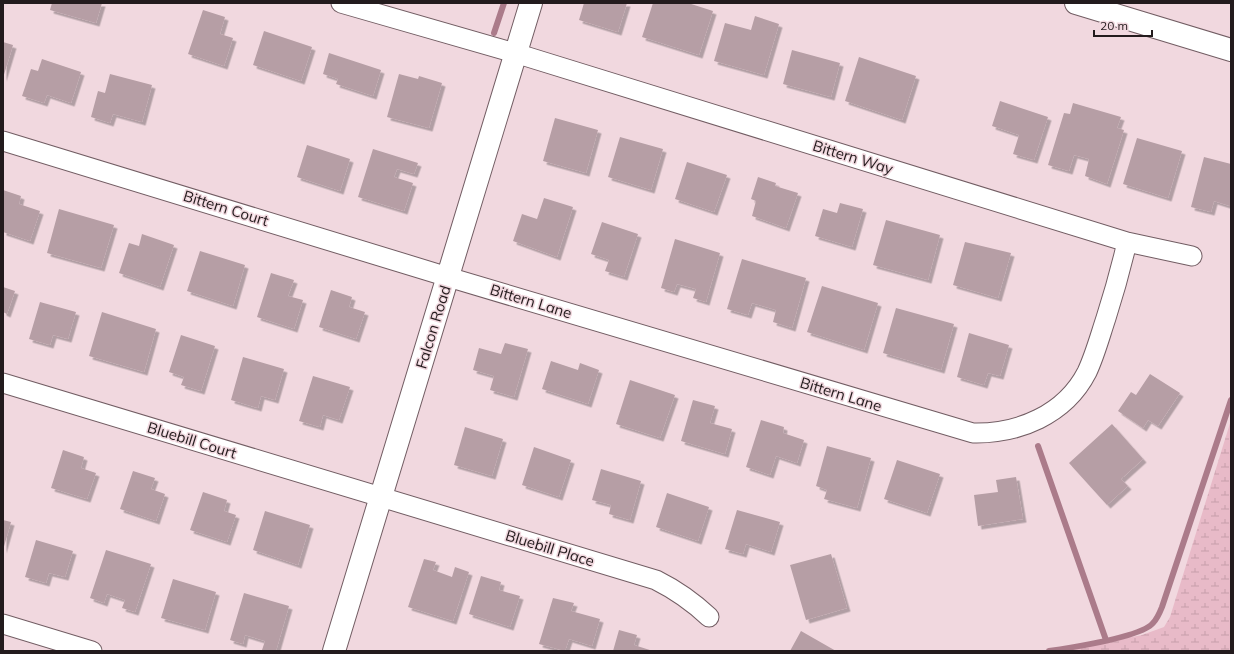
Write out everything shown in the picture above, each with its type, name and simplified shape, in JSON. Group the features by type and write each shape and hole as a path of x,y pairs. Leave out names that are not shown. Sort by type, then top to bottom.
{"street":[{"path":"341,3 515,53"},
{"name":"Falcon Road","path":"334,651 531,3"},
{"path":"1076,3 1231,50"},
{"name":"Bittern Way","path":"515,53 1127,242 1192,256"},
{"name":"Bittern Court","path":"3,141 448,277"},
{"name":"Bittern Lane","path":"448,277 973,433 988,433 1017,428 1045,416 1068,397 1078,386 1086,373 1097,348 1127,242"},
{"name":"Bluebill Court","path":"3,383 381,497"},
{"name":"Bluebill Place","path":"381,497 656,580 693,602 710,617"},
{"path":"3,624 92,651"}],"green space":[{"path":"1231,420 1231,651 1061,651 1142,635 1164,627 1170,617"}],"building":[{"path":"52,3 102,3 96,23 50,10"},
{"path":"584,3 627,3 618,32 579,20"},
{"path":"653,3 688,3 713,11 699,55 642,37"},
{"path":"203,10 225,17 220,34 233,38 224,66 188,54"},
{"path":"755,16 779,24 764,75 714,61 725,23 751,30"},
{"path":"264,31 312,47 301,81 253,65"},
{"path":"3,42 13,45 3,78"},
{"path":"792,50 840,63 831,97 783,84"},
{"path":"329,53 381,70 373,96 336,84 338,79 323,74"},
{"path":"859,57 916,76 902,120 845,101"},
{"path":"42,59 81,72 71,103 47,95 44,103 22,96 31,69 38,71"},
{"path":"110,74 152,85 142,122 113,114 110,123 91,117 98,91 105,93"},
{"path":"399,74 418,79 419,76 442,83 429,128 387,117"},
{"path":"1000,101 1048,117 1034,160 1013,154 1019,135 992,126"},
{"path":"1073,103 1121,117 1117,128 1124,130 1107,184 1085,176 1089,159 1074,155 1069,171 1048,165 1064,113 1070,114"},
{"path":"555,118 598,130 586,173 543,161"},
{"path":"620,137 663,149 651,190 608,177"},
{"path":"1137,138 1182,151 1168,198 1123,184"},
{"path":"307,145 350,159 340,191 297,177"},
{"path":"373,149 418,163 414,174 397,169 394,177 413,183 404,211 358,197"},
{"path":"1204,157 1231,164 1230,206 1214,201 1211,212 1191,207"},
{"path":"687,162 727,175 714,212 675,199"},
{"path":"758,177 776,183 775,186 798,193 786,228 752,216 756,201 751,199"},
{"path":"3,190 21,196 19,204 40,211 30,241 3,232"},
{"path":"544,198 573,207 557,257 513,241 522,214 537,219"},
{"path":"840,203 863,209 852,247 815,236 823,209 837,213"},
{"path":"59,209 114,225 101,268 47,253"},
{"path":"886,220 940,235 928,280 873,265"},
{"path":"602,222 638,234 624,277 605,271 609,260 591,254"},
{"path":"142,234 174,245 160,287 119,273 129,243 139,246"},
{"path":"675,239 720,253 706,302 693,298 696,289 677,284 674,292 661,288"},
{"path":"965,242 1011,253 998,298 953,285"},
{"path":"200,251 245,265 233,306 187,291"},
{"path":"742,259 806,278 792,328 773,322 776,310 752,303 748,315 727,309"},
{"path":"271,273 294,280 288,296 303,300 294,329 257,317"},
{"path":"822,286 878,303 864,350 807,332"},
{"path":"3,287 15,291 7,314 3,312"},
{"path":"331,290 352,297 349,307 365,312 356,339 319,327"},
{"path":"40,302 76,312 68,339 53,335 50,345 29,339"},
{"path":"896,308 954,324 941,370 883,353"},
{"path":"102,312 156,329 144,372 89,356"},
{"path":"969,333 1009,345 1000,376 988,373 984,385 957,377"},
{"path":"181,335 215,346 201,391 181,385 184,377 169,372"},
{"path":"505,343 528,349 514,397 490,390 494,376 473,370 479,348 501,354"},
{"path":"243,357 284,369 275,400 261,396 258,408 231,400"},
{"path":"551,361 578,370 580,363 599,370 588,404 542,389"},
{"path":"1150,374 1180,393 1158,426 1148,420 1143,428 1118,411 1131,392 1136,395"},
{"path":"313,376 350,387 339,420 323,415 320,427 299,421"},
{"path":"630,380 675,395 660,438 616,424"},
{"path":"693,400 715,406 710,423 732,429 725,454 681,441"},
{"path":"761,420 784,427 783,433 804,440 797,463 776,456 770,475 746,467"},
{"path":"1112,424 1143,459 1121,479 1128,486 1107,505 1069,463"},
{"path":"465,427 503,439 492,476 454,465"},
{"path":"827,446 871,458 857,508 824,499 827,490 816,486"},
{"path":"534,447 571,460 559,497 522,485"},
{"path":"63,450 84,457 81,468 96,473 87,499 51,488"},
{"path":"897,460 940,474 927,513 884,499"},
{"path":"601,469 641,481 630,520 609,514 611,505 592,500"},
{"path":"133,471 155,478 151,489 165,494 156,521 120,509"},
{"path":"1016,477 1023,519 978,526 974,495 998,492 996,480"},
{"path":"203,492 227,500 224,511 236,515 227,542 190,530"},
{"path":"667,493 709,507 698,541 656,527"},
{"path":"737,510 780,522 771,552 746,544 743,554 725,549"},
{"path":"265,511 310,525 298,565 253,550"},
{"path":"3,520 11,522 3,550"},
{"path":"36,540 73,551 65,577 49,573 46,583 25,577"},
{"path":"106,550 151,564 135,612 122,608 125,600 107,594 104,603 90,598"},
{"path":"831,554 847,608 806,620 790,565"},
{"path":"424,559 436,562 433,570 452,577 455,567 469,572 453,621 408,607"},
{"path":"481,576 501,582 499,590 520,596 510,627 469,614"},
{"path":"173,579 216,592 205,630 161,618"},
{"path":"244,593 289,606 276,651 262,650 265,641 245,635 243,644 230,640"},
{"path":"553,598 574,603 571,611 600,619 592,646 569,639 565,651 539,644"},
{"path":"619,630 637,635 634,645 653,651 613,651"},
{"path":"801,631 836,651 790,651"}],"waterway":[{"path":"494,33 504,3"},
{"path":"1049,651 1088,645 1135,633 1146,628 1156,620 1162,607 1231,400"},
{"path":"1038,446 1106,640"}]}
